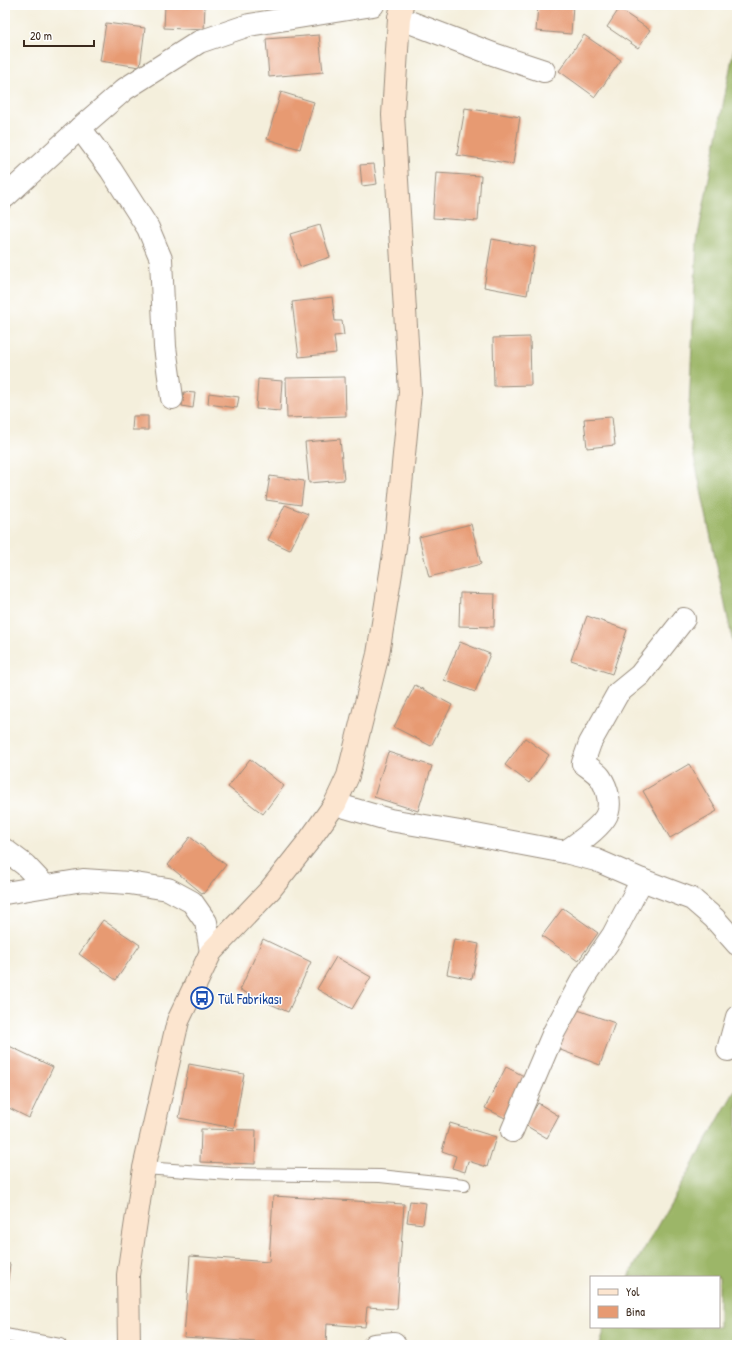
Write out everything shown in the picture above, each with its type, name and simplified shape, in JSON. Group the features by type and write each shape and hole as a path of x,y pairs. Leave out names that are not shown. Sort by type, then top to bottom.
{"main road":[{"path":"128,1345 128,1276 144,1168 178,1021 211,952 270,890 308,842 335,804 348,776 378,654 395,548 410,392 393,115 400,11"}],"street":[{"path":"5,197 125,89 199,42 249,25 373,5"},
{"path":"400,11 493,54 544,71"},
{"path":"80,128 111,170 148,228 161,259 165,347 172,398"},
{"path":"565,852 588,835 605,817 608,805 606,789 599,776 583,763 590,743 618,693 640,674 684,619"},
{"path":"335,804 390,820 565,852 596,860 692,900 714,918 737,944"},
{"path":"5,850 26,865 45,886"},
{"path":"5,894 83,880 129,883 168,889 192,902 206,922 211,952"},
{"path":"512,1131 554,1032 581,982 612,935 642,880"},
{"path":"728,1050 737,1017"}],"lane":[{"path":"144,1168 230,1174 380,1176 464,1185"},
{"path":"5,1335 60,1345"}],"green space":[{"path":"737,32 737,662 688,428 697,241"},
{"path":"737,1087 737,1345 600,1345 605,1328 720,1328 720,1276 629,1276"}],"building":[{"path":"165,5 205,5 204,30 164,28"},
{"path":"538,5 573,5 571,34 536,31"},
{"path":"619,9 650,30 638,48 607,27"},
{"path":"106,23 145,28 140,67 100,61"},
{"path":"319,35 323,72 269,77 266,39"},
{"path":"584,35 621,60 595,97 559,71"},
{"path":"281,92 314,102 300,149 267,139"},
{"path":"465,108 520,117 513,164 457,155"},
{"path":"374,164 377,184 362,186 360,165"},
{"path":"436,173 481,176 478,221 433,218"},
{"path":"320,225 330,257 300,267 290,234"},
{"path":"492,239 535,247 527,295 484,287"},
{"path":"332,297 335,321 342,321 344,335 334,336 336,353 299,357 292,302"},
{"path":"530,337 531,385 494,386 493,338"},
{"path":"345,377 346,416 287,418 286,378"},
{"path":"258,379 282,381 280,411 256,409"},
{"path":"184,392 195,393 193,408 182,406"},
{"path":"209,393 239,397 237,408 208,404"},
{"path":"133,416 148,416 148,430 132,430"},
{"path":"612,417 615,445 587,448 584,419"},
{"path":"340,439 344,480 309,483 305,442"},
{"path":"270,476 304,481 301,505 266,500"},
{"path":"285,505 308,514 290,550 268,540"},
{"path":"471,524 481,564 429,577 419,537"},
{"path":"460,593 495,594 494,627 459,626"},
{"path":"587,616 627,630 612,674 571,660"},
{"path":"460,642 490,654 475,692 444,680"},
{"path":"415,685 452,705 431,746 394,727"},
{"path":"525,738 549,755 529,783 505,765"},
{"path":"388,752 432,766 418,811 374,797"},
{"path":"250,759 284,786 263,814 228,787"},
{"path":"689,764 717,811 670,838 643,791"},
{"path":"190,837 226,865 203,894 168,865"},
{"path":"563,908 598,933 578,961 542,936"},
{"path":"103,920 140,945 116,980 79,954"},
{"path":"263,939 311,962 288,1012 240,990"},
{"path":"454,939 479,944 472,979 447,974"},
{"path":"336,957 371,977 352,1009 317,989"},
{"path":"572,1008 615,1023 600,1065 558,1049"},
{"path":"5,1044 53,1067 29,1118 5,1106"},
{"path":"189,1064 244,1074 234,1128 179,1118"},
{"path":"506,1067 526,1077 505,1118 485,1108"},
{"path":"538,1103 559,1116 547,1138 525,1125"},
{"path":"450,1123 496,1137 487,1167 468,1161 465,1172 452,1168 456,1156 442,1151"},
{"path":"201,1129 256,1130 255,1164 200,1162"},
{"path":"273,1196 404,1204 397,1309 367,1307 365,1327 327,1324 326,1345 300,1345 184,1337 190,1256 269,1262"},
{"path":"410,1201 426,1203 423,1224 407,1222"},
{"path":"5,1263 10,1264 6,1292 5,1292"}],"place":[{"name":"Tül Fabrikası","path":"202,998"}]}
